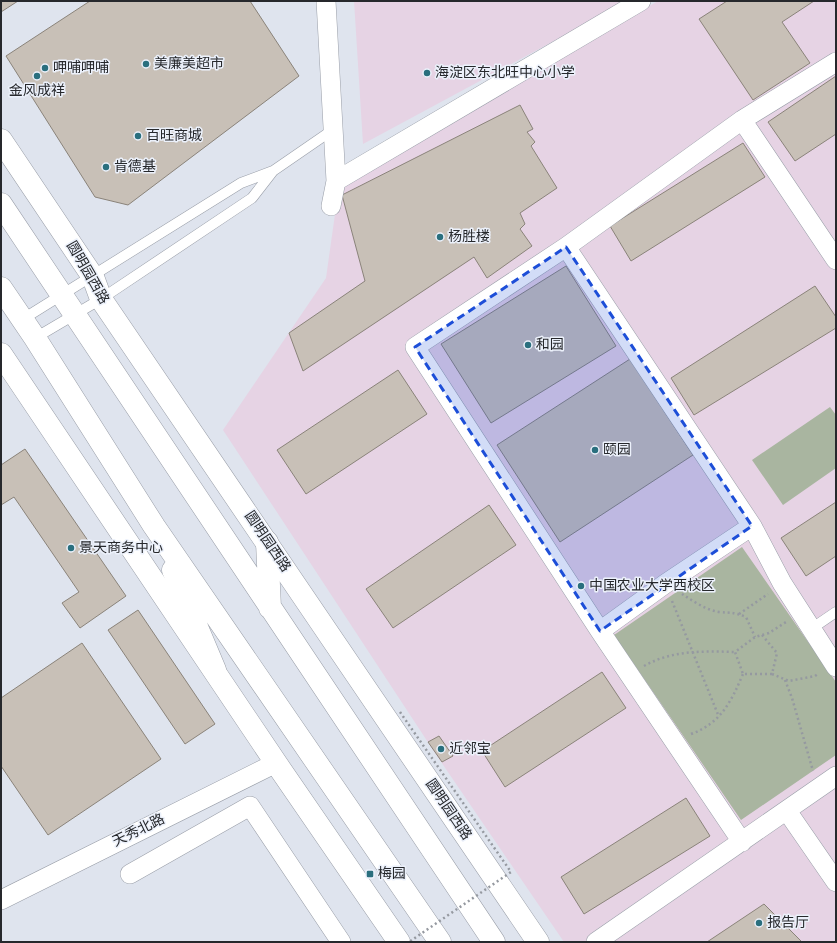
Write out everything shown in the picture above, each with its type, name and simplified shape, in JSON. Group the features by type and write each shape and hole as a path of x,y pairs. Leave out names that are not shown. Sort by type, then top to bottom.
{"main road":[{"name":"圆明园西路","path":"1,140 93,277 101,299 538,942"},
{"path":"1,204 494,942"},
{"path":"1,288 23,319 154,526 440,942"},
{"path":"1,354 215,670 276,763 399,942"},
{"path":"154,526 215,670"},
{"path":"266,542 270,608"}],"street":[{"path":"326,1 336,181 331,206"},
{"path":"336,181 641,1"},
{"path":"742,842 600,631 415,347 566,247 742,120 836,62"},
{"path":"742,120 836,260"},
{"path":"566,247 752,526 782,583 835,665"},
{"path":"600,631 665,584 752,526"},
{"name":"天秀北路","path":"1,900 276,763"},
{"path":"596,942 836,776"},
{"path":"130,874 250,806 341,942"},
{"path":"787,811 836,882"}],"lane":[{"path":"23,319 93,277 242,183 273,171 334,129"},
{"path":"35,338 101,299 252,198 273,171"},
{"path":"812,629 836,612"}],"path":[{"path":"739,614 782,583"},
{"path":"665,584 700,605 719,612 733,612 746,617 755,637"},
{"path":"665,584 719,717"},
{"path":"629,674 656,659 692,651 736,652 755,637 769,633 801,612"},
{"path":"762,635 777,653 772,674"},
{"path":"674,741 700,731 719,717 732,700 743,674 736,652"},
{"path":"743,674 772,674 789,681 815,676 835,665"},
{"path":"785,680 792,698 818,789"},
{"path":"400,712 511,872 409,942"}],"highlighted area":[{"path":"566,247 752,526 600,631 415,347"}],"shaded area":[{"name":"海淀区东北旺中心小学","path":"354,1 628,1 363,144"},
{"name":"中国农业大学西校区","path":"658,1 836,1 836,942 564,942 437,756 223,430 326,278 339,186"}],"green space":[{"path":"830,407 836,415 836,468 783,505 752,460"},
{"path":"742,547 836,682 836,755 741,820 614,635"}],"building":[{"path":"1,1 18,1 1,12"},
{"name":"百旺商城","path":"90,1 250,1 299,76 128,205 95,197 6,56"},
{"path":"727,1 814,1 782,22 810,63 753,100 699,19"},
{"path":"836,76 836,134 795,161 768,122"},
{"name":"杨胜楼","path":"520,105 533,129 527,132 535,142 531,146 557,188 520,213 525,224 520,229 532,246 487,278 474,257 303,371 289,333 365,281 342,195"},
{"path":"743,143 765,177 631,261 610,226"},
{"name":"和园","path":"566,266 616,346 491,423 441,344"},
{"path":"815,286 836,317 836,328 694,415 671,378"},
{"name":"颐园","path":"630,359 693,455 560,542 497,445"},
{"path":"398,370 427,414 306,494 277,450"},
{"name":"景天商务中心","path":"25,449 126,596 80,628 62,603 79,592 14,497 1,505 1,465"},
{"path":"836,502 836,556 806,576 781,538"},
{"path":"489,505 516,545 393,628 366,589"},
{"path":"138,610 215,724 185,744 108,630"},
{"path":"82,643 161,759 48,835 1,766 1,698"},
{"path":"602,672 626,708 505,787 482,751"},
{"name":"近邻宝","path":"439,736 453,756 442,762 428,742"},
{"path":"686,798 710,836 584,914 561,877"},
{"name":"报告厅","path":"764,904 802,942 707,942"}],"place":[{"name":"美廉美超市","path":"146,64"},
{"name":"呷哺呷哺","path":"45,68"},
{"name":"海淀区东北旺中心小学","path":"427,73"},
{"name":"金风成祥","path":"37,76"},
{"name":"百旺商城","path":"138,136"},
{"name":"肯德基","path":"106,167"},
{"name":"杨胜楼","path":"440,237"},
{"name":"和园","path":"528,345"},
{"name":"颐园","path":"595,450"},
{"name":"景天商务中心","path":"71,548"},
{"name":"中国农业大学西校区","path":"581,586"},
{"name":"近邻宝","path":"441,749"},
{"name":"梅园","path":"370,874"},
{"name":"报告厅","path":"759,923"}]}
